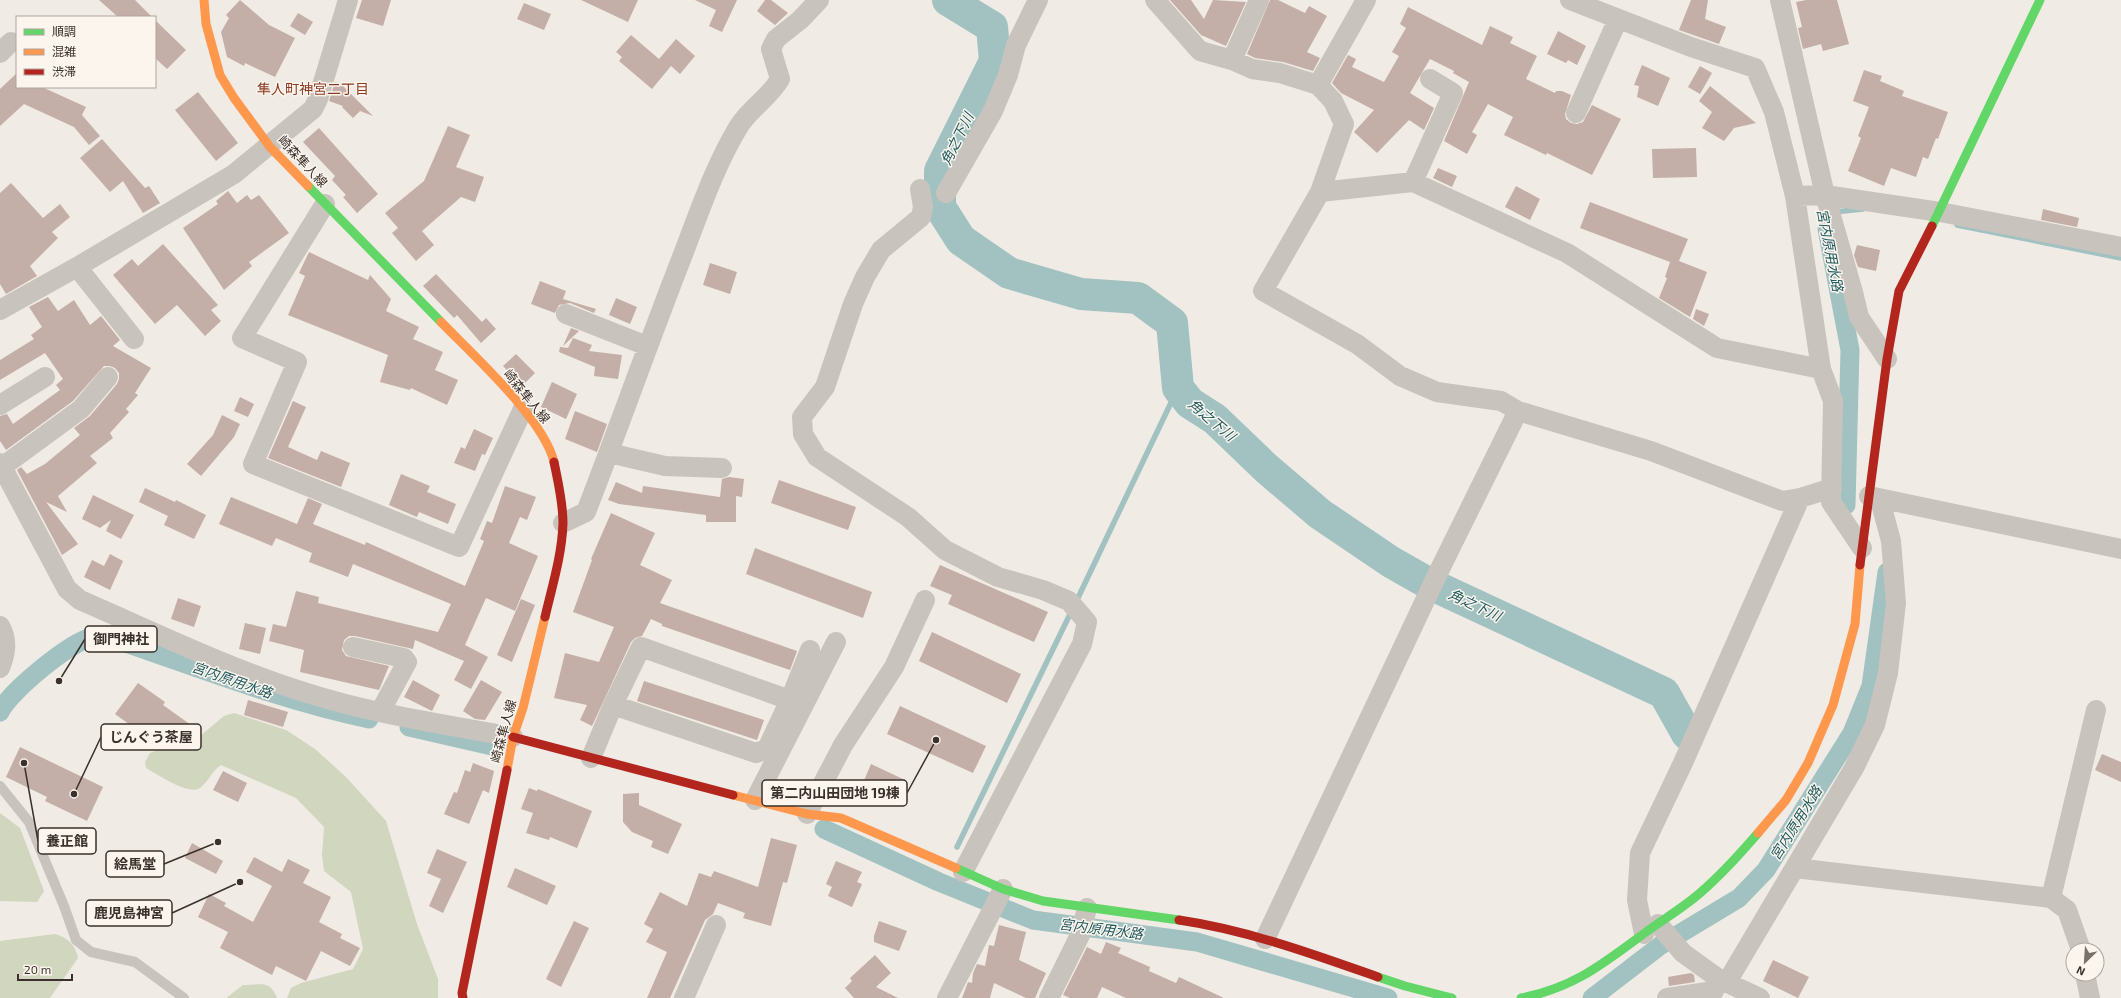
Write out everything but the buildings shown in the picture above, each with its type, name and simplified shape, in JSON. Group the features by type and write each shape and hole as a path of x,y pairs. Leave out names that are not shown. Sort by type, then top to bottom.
{"street":[{"name":"崎森隼人線","path":"204,0 206,24 214,58 220,75 234,98 270,147 431,311 523,408 540,432 553,459 561,493 563,523 558,560 523,708 513,737 462,993 464,998"},
{"path":"0,310 77,267 218,184 270,147 313,109 318,99 348,0"},
{"path":"946,193 993,111 1008,75 1016,45 1038,0"},
{"path":"1155,0 1200,51 1232,60 1252,69 1280,73 1318,85 1333,101 1344,124 1320,192 1263,291 1357,344 1400,376 1436,392 1501,402 1518,411 1651,451 1782,501 1800,498 1832,488"},
{"path":"1232,60 1259,0"},
{"path":"1318,85 1366,0"},
{"path":"1570,0 1691,47 1755,68 1774,112 1796,196 1821,369 1833,401 1831,502 1862,548"},
{"path":"1780,0 1826,198 1858,317 1887,360"},
{"path":"1521,998 1543,996 1592,972 1700,893 1743,851 1786,800 1808,763 1833,705 1855,624 1862,548 1874,498 1887,360 1900,291 1940,212 2040,0"},
{"path":"563,523 586,512 609,453 647,346 712,181 739,126 754,107 774,89 780,79 772,49 776,39 800,20 815,1"},
{"path":"1576,113 1618,19"},
{"path":"1414,182 1453,93 1430,79"},
{"path":"1320,192 1414,182 1567,253 1717,348 1821,369"},
{"path":"920,189 923,207 921,217 881,250 865,277 853,304 825,387 802,418 803,434 817,456 908,517 945,550 998,577 1043,590 1074,606 1087,622 1082,644 963,872"},
{"path":"1796,196 1826,198 1940,212 2121,247"},
{"path":"325,204 242,338 297,362 253,464 459,547 523,408"},
{"path":"77,267 134,339"},
{"path":"566,314 647,346"},
{"path":"0,405 45,377"},
{"path":"108,377 81,410 1,465 67,589 80,600 204,654 303,692 380,712 513,737 807,814 841,818 963,872 998,900 1043,901 1084,920 1200,923 1266,939 1405,986 1452,998"},
{"path":"1266,939 1438,573 1518,411"},
{"path":"609,453 665,466 722,468"},
{"path":"1718,988 1683,953 1651,929 1637,900 1640,853 1682,765 1800,498"},
{"path":"1874,498 2121,549"},
{"path":"1718,988 1795,868 1854,768 1875,726 1888,673 1896,603 1891,542 1874,498"},
{"path":"807,814 843,745 894,667 925,600"},
{"path":"0,626 6,636 5,655 0,668"},
{"path":"755,800 836,642"},
{"path":"353,647 404,658 407,662 380,712"},
{"path":"591,758 613,705 641,648 790,700"},
{"path":"613,705 756,752 767,749 790,700 810,650"},
{"path":"2051,898 2096,710"},
{"path":"1795,868 2051,898 2067,910 2077,942"},
{"path":"947,998 998,900"},
{"path":"1049,998 1084,920"},
{"path":"684,998 716,925"},
{"path":"2087,982 2090,998"},
{"path":"1667,998 1718,988 1760,998"}],"lane":[{"path":"0,786 29,822 64,906 76,940 91,952 135,962 184,998"}],"green space":[{"path":"234,713 286,730 315,749 346,777 386,821 417,924 438,979 438,998 287,998 291,988 301,983 353,969 363,949 351,892 324,871 322,855 324,827 296,798 221,765 215,770 203,786 195,790 181,787 146,768 145,762 150,753 174,744 193,742 224,716"},
{"path":"0,813 20,828 44,891 37,902 0,901"},
{"path":"55,934 64,937 73,945 78,958 50,998 0,998 0,941"},
{"path":"260,984 268,986 277,998 226,998 243,985"}],"waterway":[{"name":"角之下川","path":"948,0 992,27 995,61 940,171 940,207 961,240 1009,273 1081,294 1138,298 1172,323 1178,388 1190,403 1215,419 1266,468 1320,514 1391,562 1428,583 1664,693 1687,734"},
{"path":"1834,212 1863,209"},
{"path":"1957,225 2121,258"},
{"name":"宮内原用水路","path":"1827,229 1850,350 1846,505"},
{"path":"1076,602 1178,388"},
{"name":"宮内原用水路","path":"1592,998 1661,945 1739,898 1766,870 1852,733 1871,686 1887,572"},
{"path":"957,847 1072,610"},
{"name":"宮内原用水路","path":"0,712 6,703 27,681 70,648 92,637 108,637 270,692 302,702 369,719"},
{"name":"宮内原用水路","path":"409,727 492,746"},
{"name":"宮内原用水路","path":"824,829 939,882 1033,920 1197,942 1388,998"},
{"name":"宮内原用水路","path":"939,882 942,878"}],"traffic: fast":[{"path":"1932,226 2040,0"},
{"path":"308,186 441,322"},
{"path":"1521,998 1540,994 1557,988 1573,981 1602,964 1700,893 1730,864 1758,833"},
{"path":"956,868 1003,889 1043,901 1179,920"},
{"path":"1378,977 1405,986 1452,998"}],"traffic: slow":[{"path":"204,0 206,24 220,75 234,98 270,147 308,186"},
{"path":"441,322 506,388 537,427 548,445 554,462"},
{"path":"1758,833 1786,800 1808,763 1833,705 1855,624 1860,565"},
{"path":"507,770 513,737 523,708 545,617"},
{"path":"733,795 807,814 841,818 956,868"}],"traffic: jam":[{"path":"1860,565 1887,359 1899,291 1932,226"},
{"path":"545,617 559,559 563,523 561,500 554,462"},
{"path":"513,737 733,795"},
{"path":"463,998 462,993 507,770"},
{"path":"1179,920 1204,924 1255,936 1304,951 1378,977"}],"place":[{"name":"御門神社","path":"59,681"},
{"name":"第二内山田団地 19棟","path":"936,740"},
{"name":"養正館","path":"24,763"},
{"name":"じんぐう茶屋","path":"74,794"},
{"name":"絵馬堂","path":"218,842"},
{"name":"鹿児島神宮","path":"240,882"}],"district":[{"name":"隼人町神宮二丁目","path":"313,89"}]}
